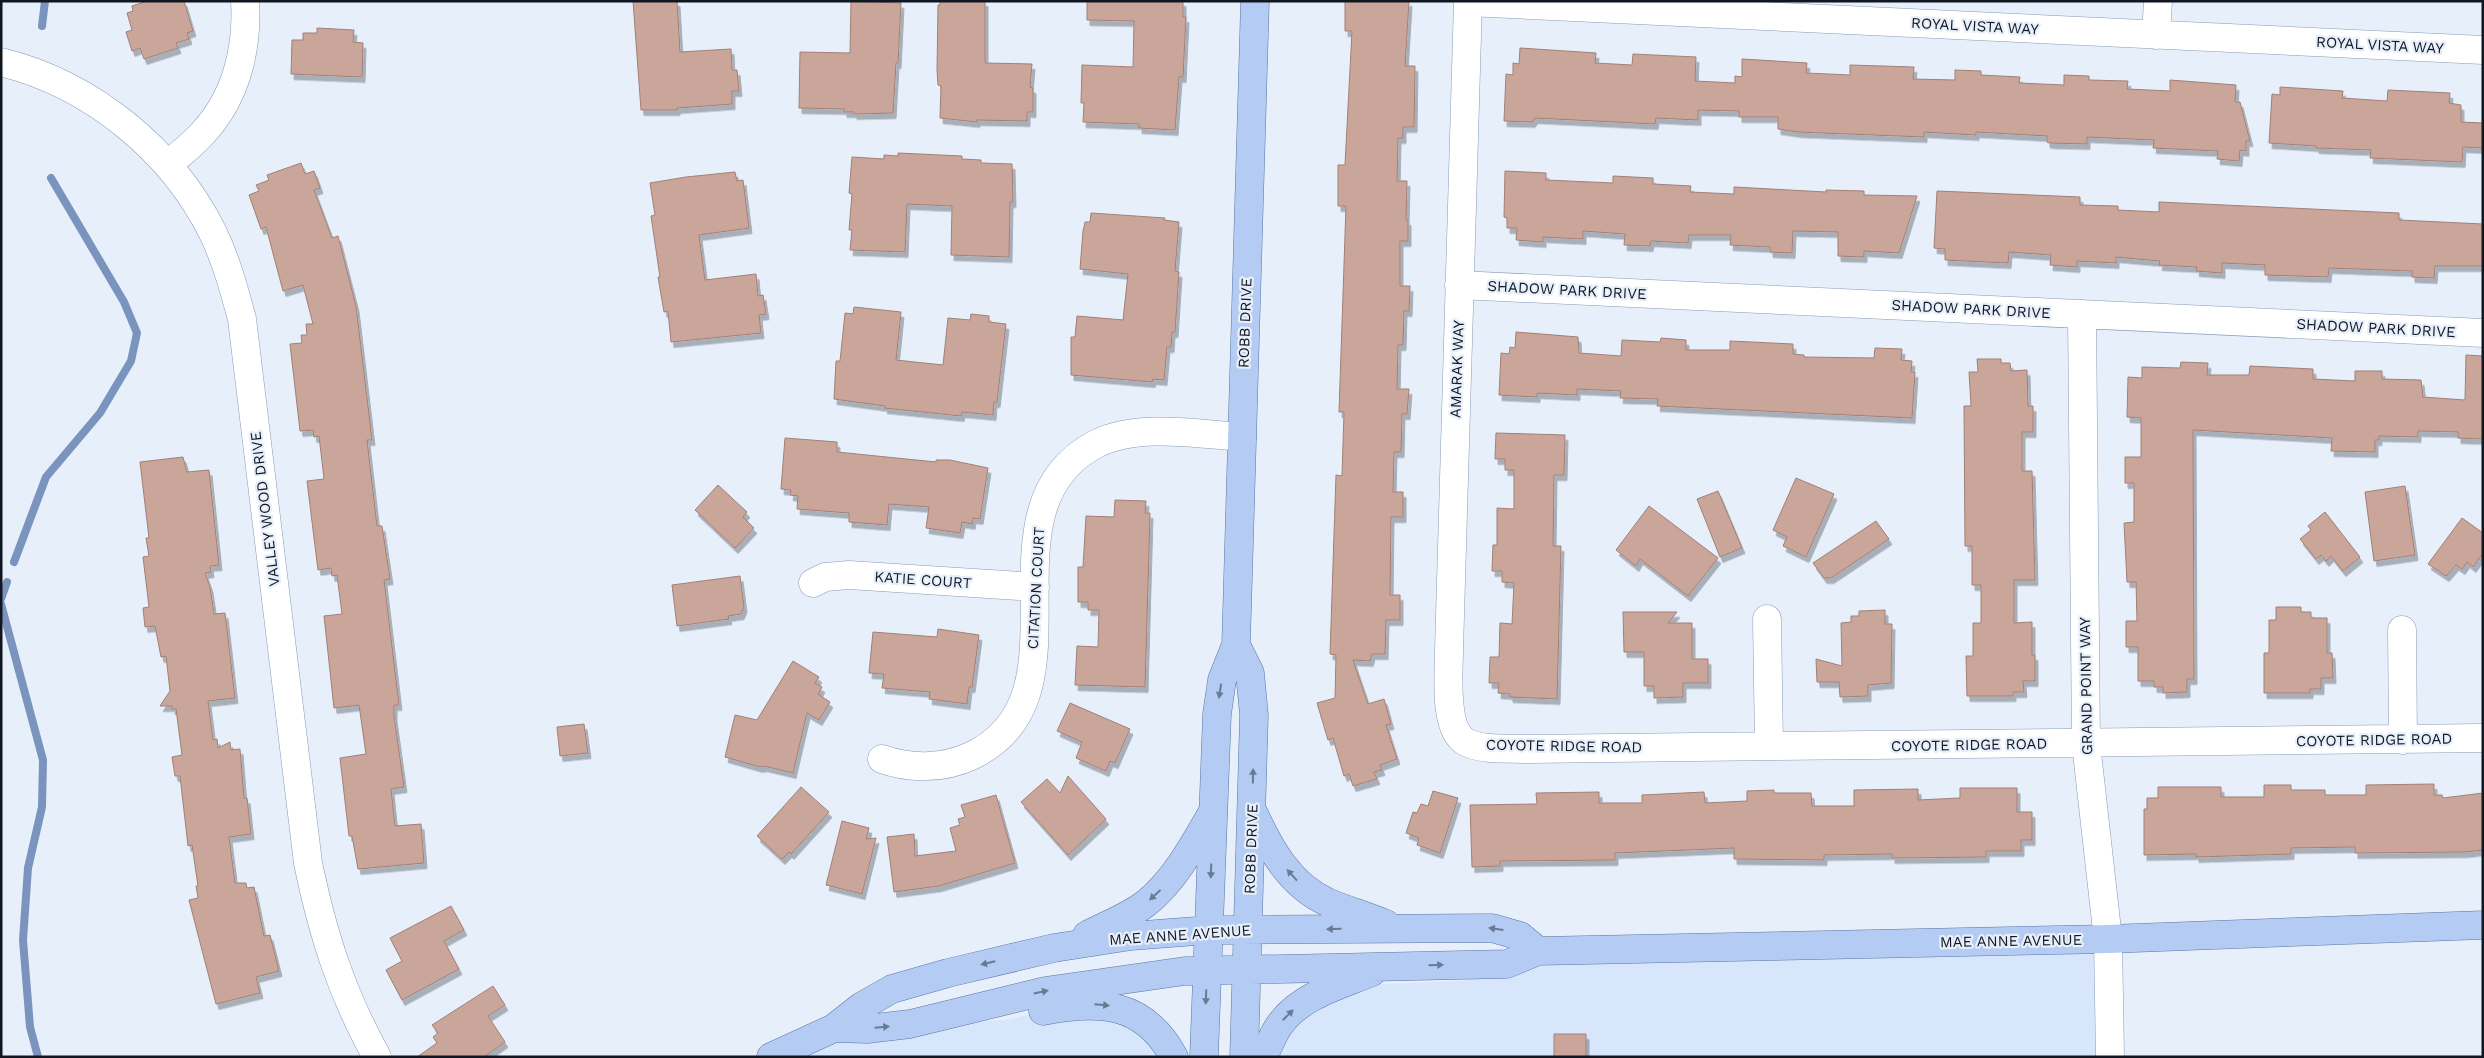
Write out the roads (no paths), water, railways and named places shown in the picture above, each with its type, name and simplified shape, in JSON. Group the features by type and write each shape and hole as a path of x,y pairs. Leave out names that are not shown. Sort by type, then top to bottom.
{"main road":[{"name":"ROBB DRIVE","path":"1204,1057 1216,714 1222,680 1236,645 1255,1"},
{"name":"ROBB DRIVE","path":"1236,645 1250,673 1254,701 1248,969 1244,1057"},
{"path":"1252,810 1277,858 1298,882 1327,902 1396,928"},
{"path":"1064,946 1145,904 1151,899 1163,888 1196,842 1213,812"},
{"name":"MAE ANNE AVENUE","path":"834,1028 887,1027 932,1020 1008,1000 1064,988 1146,976 1208,970 1507,964 1538,951 2108,939 2483,924"},
{"name":"MAE ANNE AVENUE","path":"771,1057 834,1028 862,1006 892,990 962,969 1064,946 1131,936 1209,930 1492,928 1520,936 1538,951"},
{"path":"1263,1057 1282,1022 1305,1001 1387,966"},
{"path":"932,1020 995,1021 1074,1006 1115,1007 1127,1011 1148,1024 1168,1045 1174,1057"}],"street":[{"path":"168,165 202,134 220,110 234,84 243,54 246,24 245,1"},
{"path":"2156,35 2158,1"},
{"name":"ROYAL VISTA WAY","path":"1468,2 1811,10 2156,35 2483,50"},
{"name":"AMARAK WAY","path":"1458,735 1450,711 1448,650 1468,2"},
{"name":"VALLEY WOOD DRIVE","path":"1,62 18,66 62,84 101,106 135,132 168,165 191,196 213,232 230,272 242,319 308,862 320,921 336,970 358,1022 377,1057"},
{"name":"SHADOW PARK DRIVE","path":"1459,285 2483,333"},
{"name":"GRAND POINT WAY","path":"2082,314 2086,744 2108,939 2110,1057"},
{"name":"CITATION COURT","path":"882,759 913,766 954,762 975,754 1002,734 1022,706 1033,672 1038,528 1042,508 1059,475 1086,450 1109,438 1132,433 1242,437"},
{"name":"KATIE COURT","path":"814,583 825,577 849,575 1035,588"},
{"path":"1767,619 1768,746"},
{"path":"2402,630 2403,740"},
{"name":"COYOTE RIDGE ROAD","path":"1458,735 1466,742 1484,746 1528,749 2483,738"}],"waterway":[{"path":"42,26 45,1"},
{"path":"14,562 46,477 100,413 131,361 137,333 124,302 51,178"},
{"path":"1,599 7,582"},
{"path":"1,604 43,760 42,807 28,868 23,940 30,1027 38,1057"}]}
